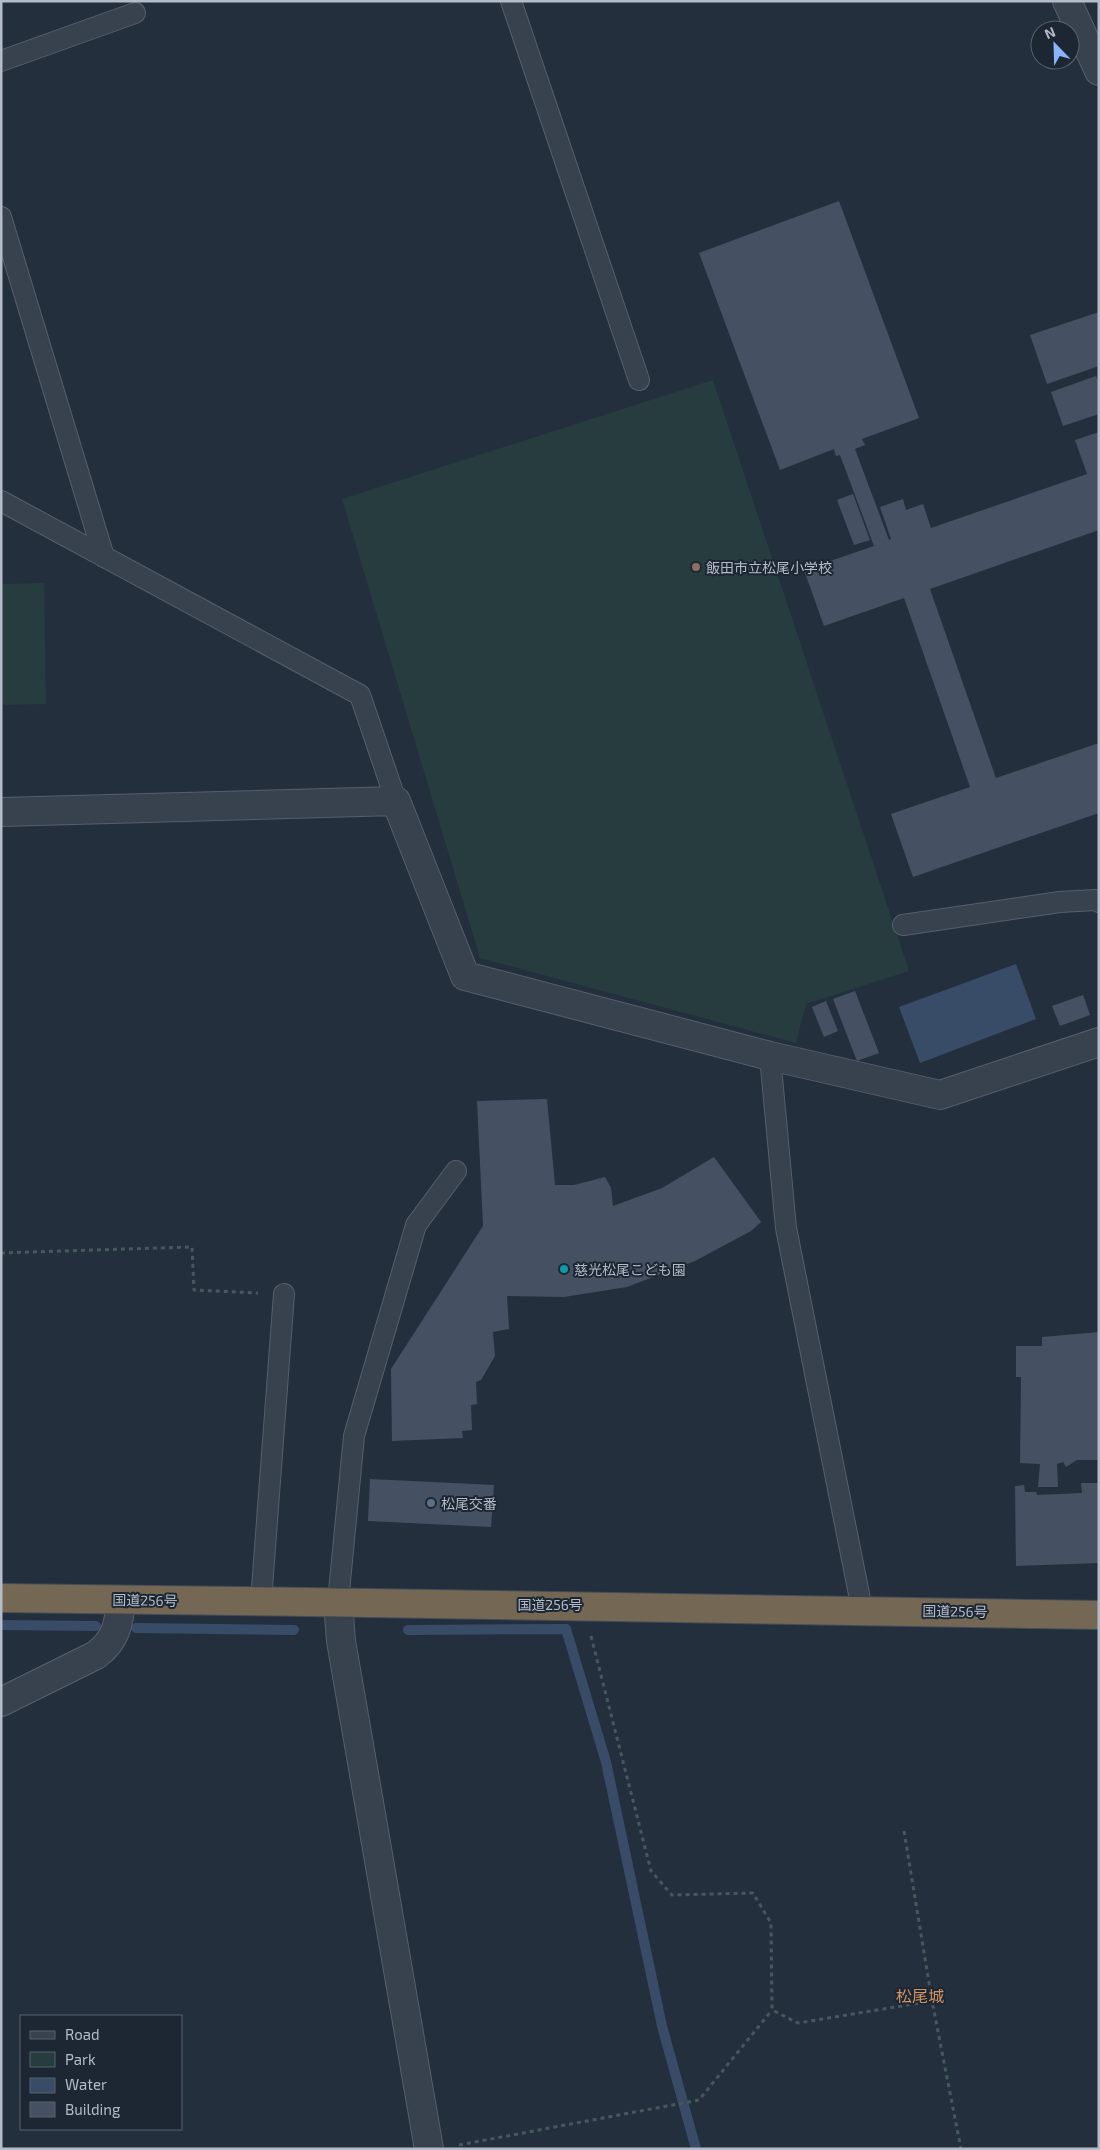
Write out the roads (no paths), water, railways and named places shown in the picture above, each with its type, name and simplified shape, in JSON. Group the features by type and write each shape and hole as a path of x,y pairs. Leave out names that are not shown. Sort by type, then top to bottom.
{"highway":[{"name":"国道256号","path":"1,1598 582,1604 1099,1615"}],"street":[{"path":"1067,1 1099,71"},
{"path":"1,812 396,800 465,976 770,1056 940,1095 1099,1042"},
{"path":"1,1702 96,1655 107,1646 116,1634 121,1600"},
{"path":"338,1602 341,1641 440,2147"}],"lane":[{"path":"511,1 639,380"},
{"path":"1,61 135,14"},
{"path":"1,217 104,557"},
{"path":"1,500 360,695 396,800"},
{"path":"903,925 1060,902 1096,900 1099,902"},
{"path":"770,1056 786,1228 862,1609"},
{"path":"338,1602 354,1436 416,1224 456,1171"},
{"path":"260,1601 284,1294"}],"water":[{"path":"1016,964 1036,1019 920,1063 899,1007"}],"waterway":[{"path":"1,1625 96,1626"},
{"path":"136,1628 294,1630"},
{"path":"408,1630 566,1629 606,1762 662,2026 696,2149"}],"place":[{"name":"飯田市立松尾小学校","path":"696,567"},
{"name":"慈光松尾こども園","path":"564,1269"},
{"name":"松尾交番","path":"431,1503"}],"district":[{"name":"松尾城","path":"920,1995"}]}
